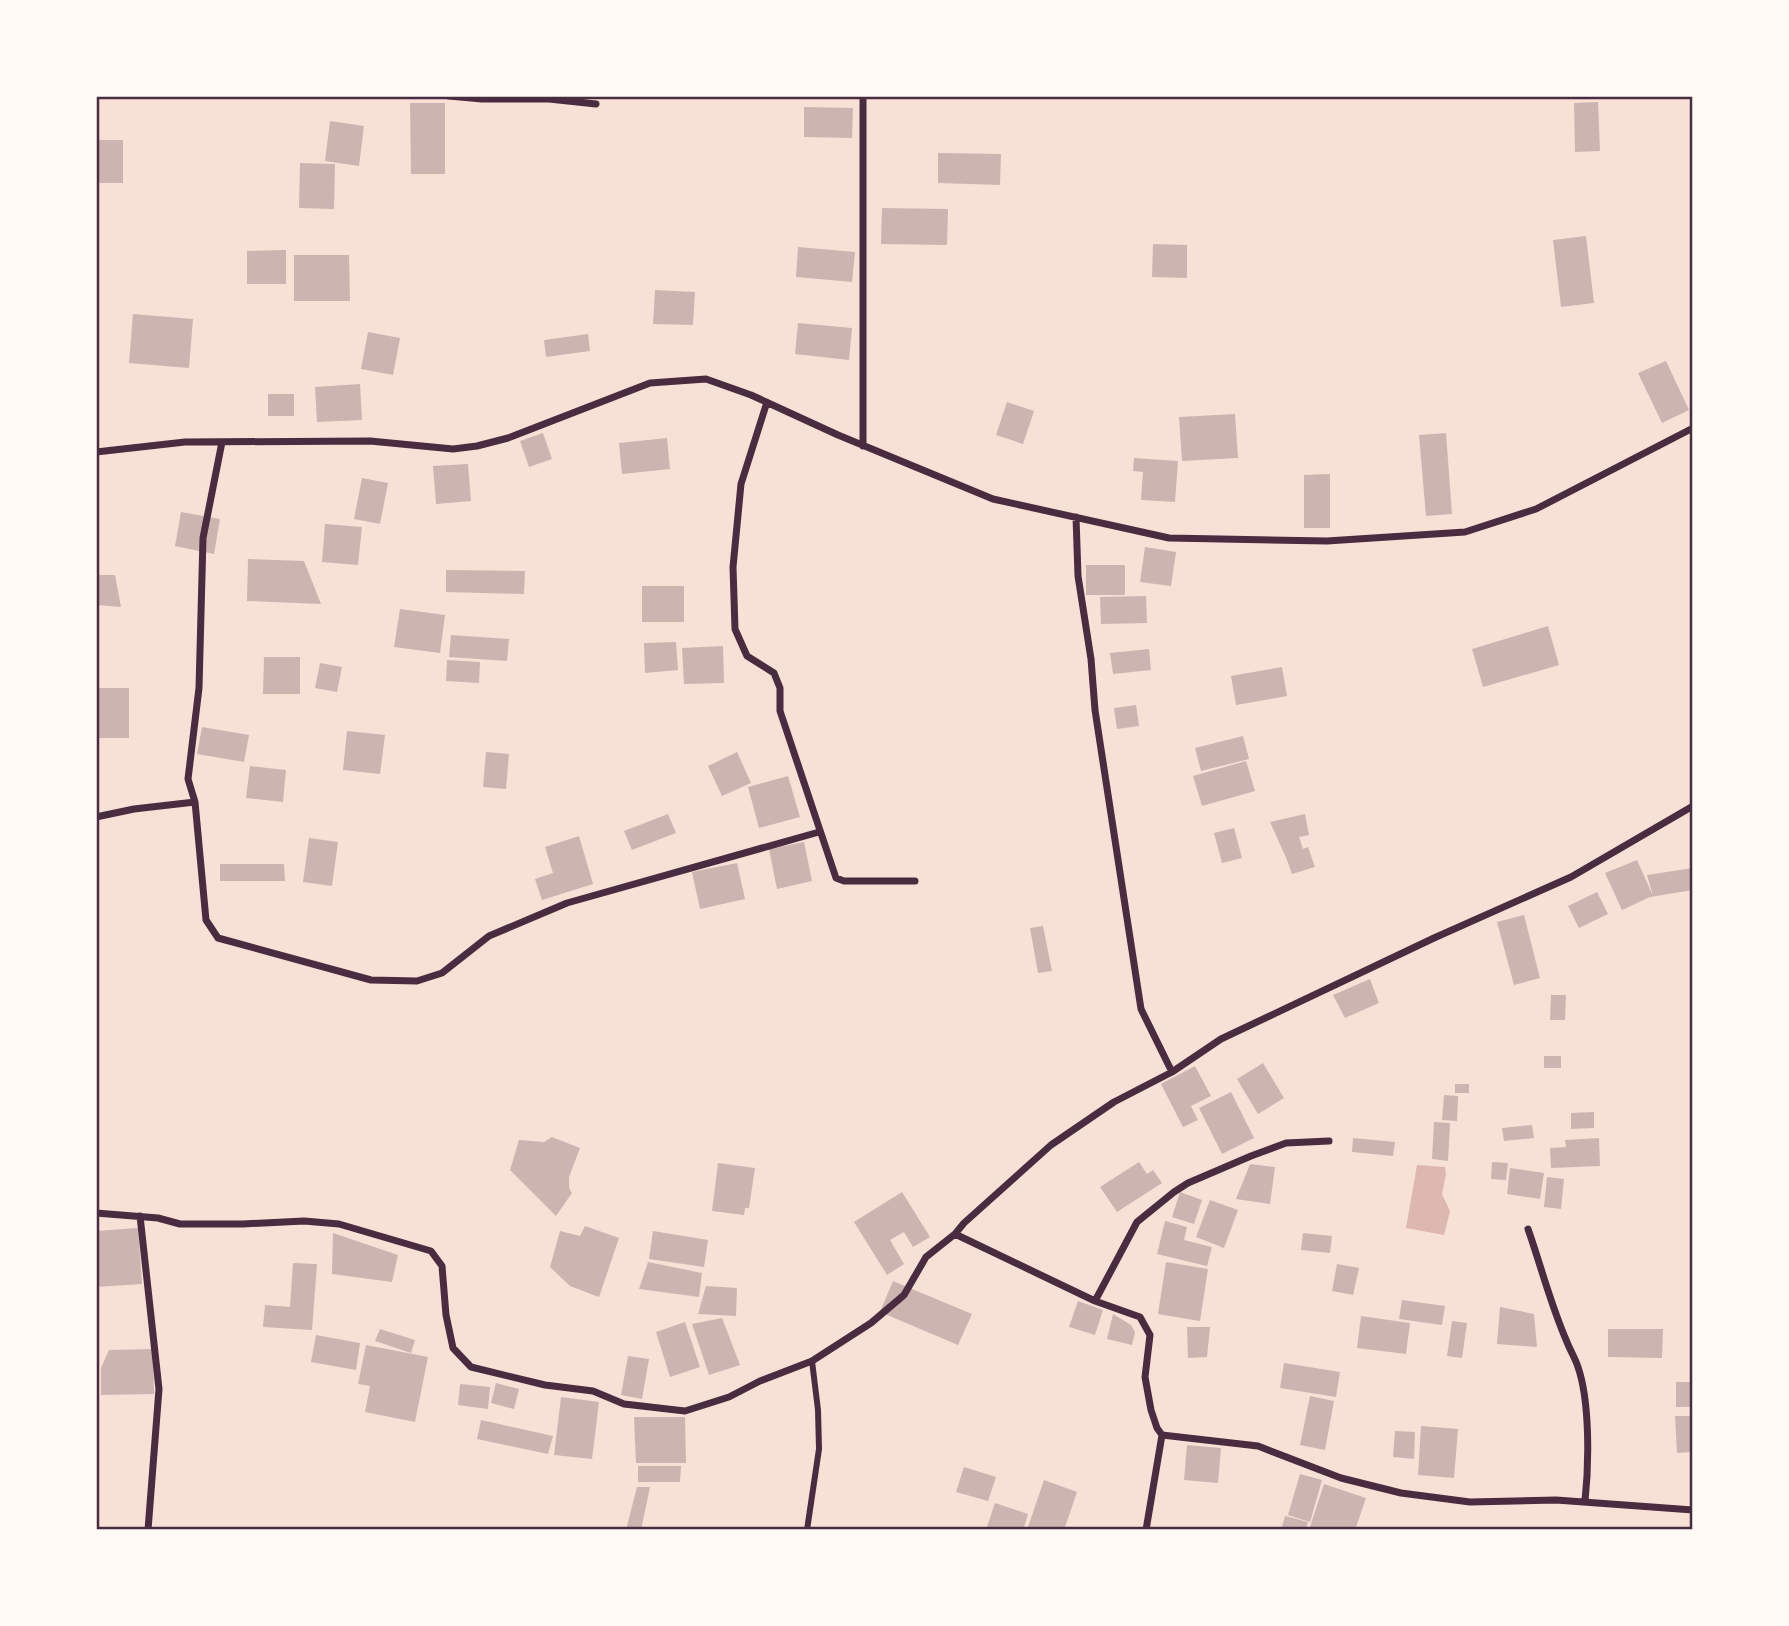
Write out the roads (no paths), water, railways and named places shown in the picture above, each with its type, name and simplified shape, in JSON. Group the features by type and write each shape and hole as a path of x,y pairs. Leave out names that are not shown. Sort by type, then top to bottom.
{"street":[{"path":"449,96 549,99 596,104"},
{"path":"863,96 863,446"},
{"path":"96,452 185,442 370,441 453,449 508,438 650,383 706,379 751,395 863,446 993,499 1169,538 1326,541 1465,532 1536,509 1693,428"},
{"path":"767,402 741,484 733,567 735,629 747,656 774,673 779,688 780,711 836,878 844,881 915,881"},
{"path":"222,442 203,538 199,688 188,779 195,802 206,920 218,938 371,980 417,981 442,973 489,936 567,903 819,832"},
{"path":"1076,517 1078,576 1091,659 1095,709 1141,1009 1170,1069"},
{"path":"96,817 134,809 195,802"},
{"path":"96,1213 158,1218 180,1224 304,1221 339,1224 431,1251 442,1266 446,1315 453,1348 471,1367 545,1385 593,1391 624,1404 685,1410 729,1397 760,1381 812,1361 871,1323 904,1295 926,1257 955,1234 1051,1145 1114,1102 1221,1039 1434,938 1571,877 1693,806"},
{"path":"1095,1301 1137,1222 1174,1192 1188,1183 1286,1143 1329,1141"},
{"path":"139,1216 159,1389 148,1530"},
{"path":"1528,1229 1566,1341 1578,1367 1585,1404 1587,1437 1587,1484 1584,1502"},
{"path":"955,1234 1095,1301 1140,1317 1150,1335 1145,1377 1151,1410 1162,1435 1146,1530"},
{"path":"807,1530 819,1449 812,1361"},
{"path":"1162,1435 1258,1446 1341,1478 1401,1493 1471,1502 1556,1500 1693,1510"}]}
